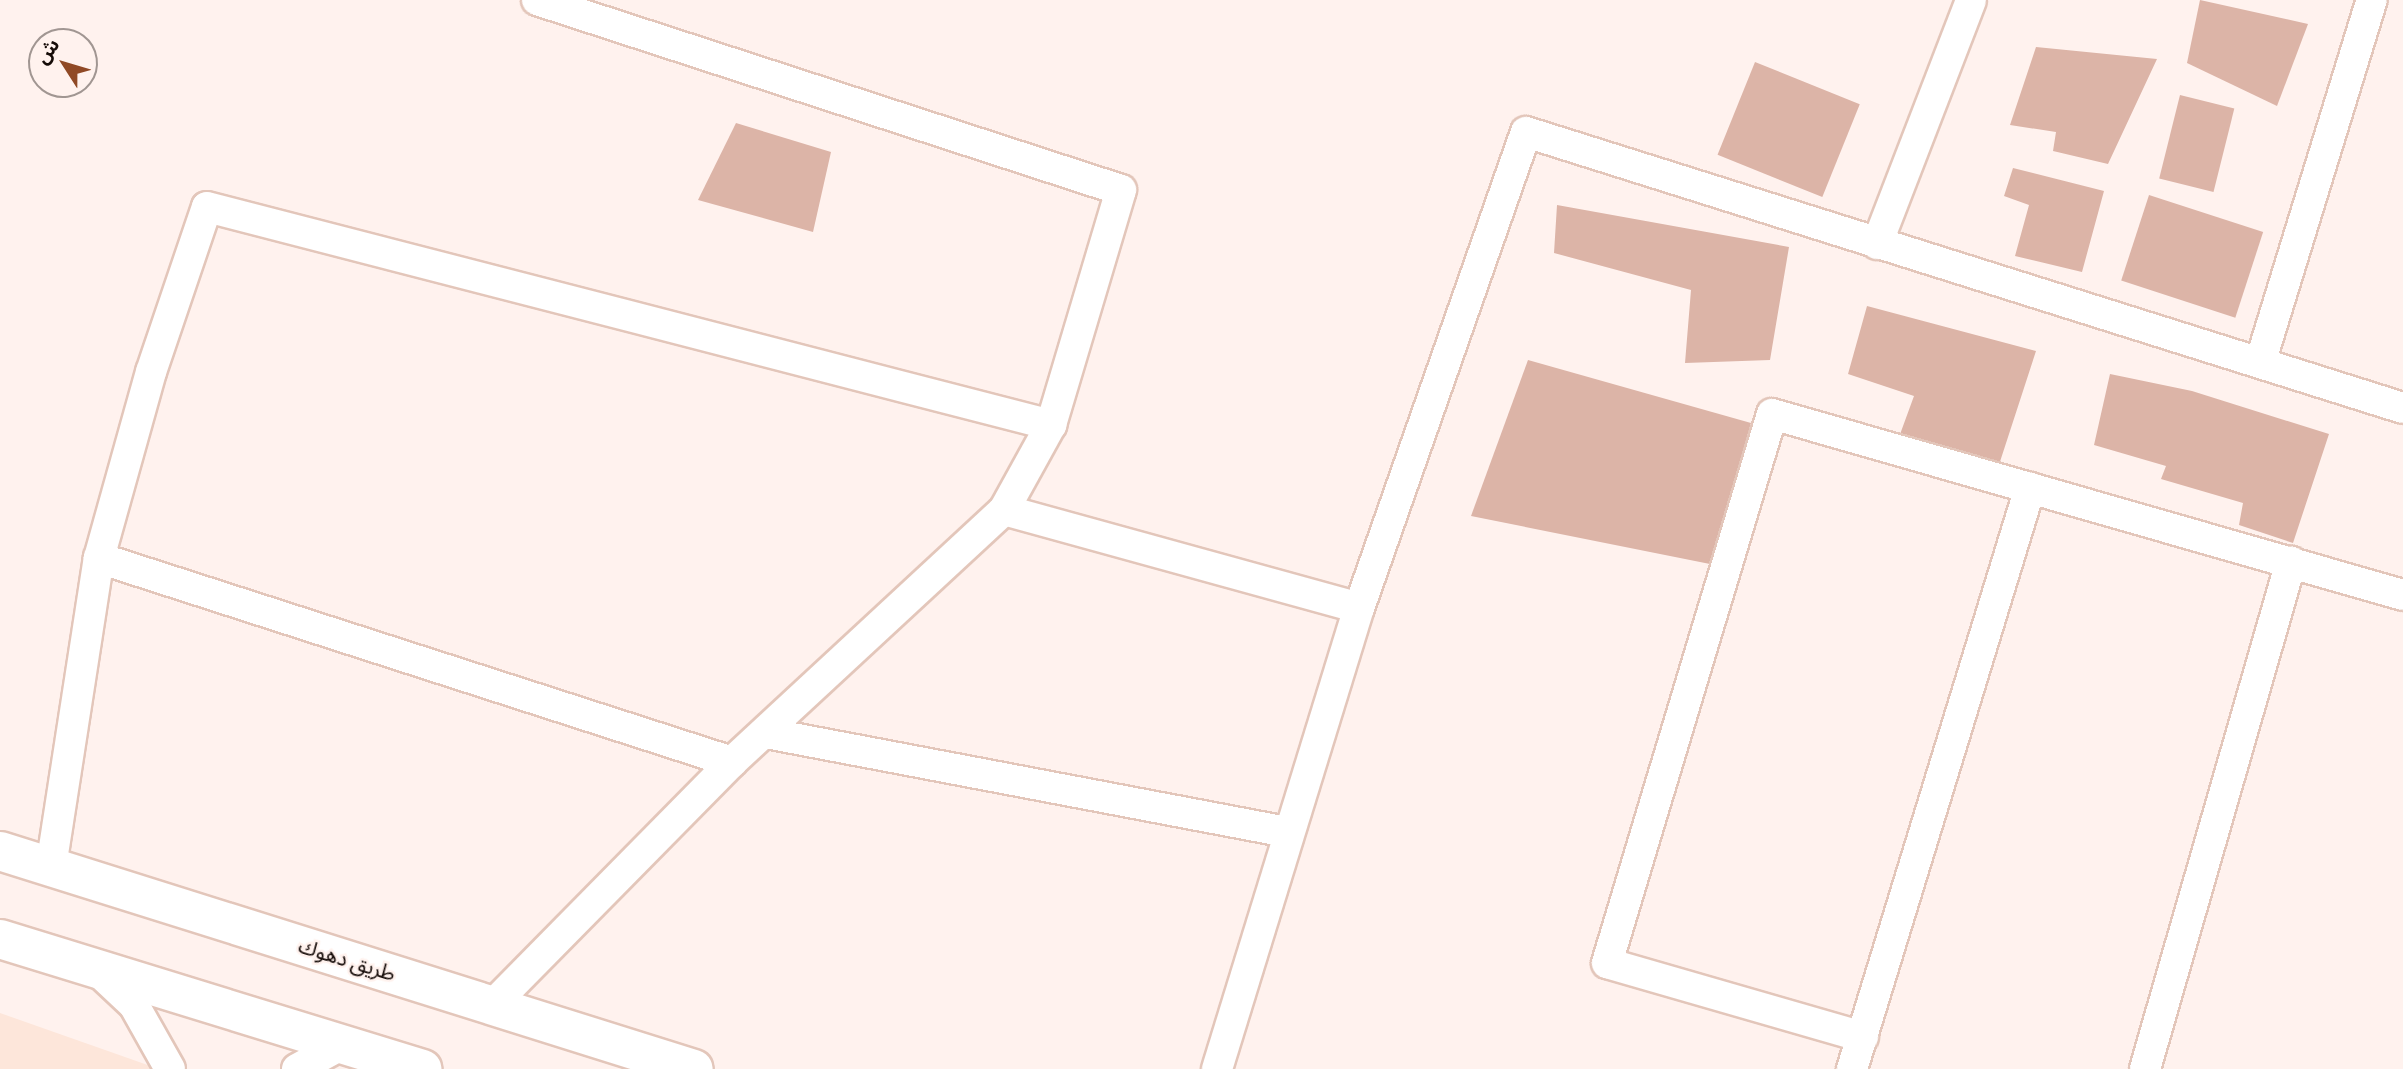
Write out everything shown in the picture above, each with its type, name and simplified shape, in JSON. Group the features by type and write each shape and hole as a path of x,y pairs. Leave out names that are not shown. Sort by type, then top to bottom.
{"main road":[{"name":"طريق دهوك","path":"0,851 694,1069"},
{"path":"0,939 99,972 422,1069"}],"street":[{"path":"492,1005 732,762 1004,510 1051,425 1121,190 537,0"},
{"path":"1877,244 1971,0"},
{"path":"2260,363 2372,0"},
{"path":"1217,1069 1287,832 1359,608 1525,132 2403,408"},
{"path":"51,867 99,558 151,372 207,207 1051,425"},
{"path":"1863,1037 1607,962 1772,414 2403,595"},
{"path":"1852,1069 2030,488"},
{"path":"1004,510 1359,608"},
{"path":"99,558 732,762"},
{"path":"2145,1069 2291,562"},
{"path":"766,733 1287,832"},
{"path":"99,972 134,1005 170,1069"},
{"path":"297,1069 341,1045"}],"shaded area":[{"path":"0,1013 159,1069 0,1069"}],"building":[{"path":"2200,0 2308,24 2277,106 2187,63"},
{"path":"2036,47 2157,59 2108,164 2053,151 2056,132 2010,125"},
{"path":"1755,62 1860,104 1822,197 1718,155"},
{"path":"2180,95 2234,109 2214,192 2159,178"},
{"path":"736,123 831,152 813,232 698,200"},
{"path":"2013,168 2104,191 2082,272 2015,256 2029,205 2004,196"},
{"path":"2149,195 2263,232 2235,318 2121,281"},
{"path":"1557,205 1789,247 1770,360 1685,363 1691,290 1554,253"},
{"path":"1867,306 2036,351 1995,477 1895,448 1914,396 1848,374"},
{"path":"1528,360 1751,423 1710,564 1471,516"},
{"path":"2110,374 2192,391 2329,434 2293,543 2239,525 2243,503 2161,479 2166,466 2094,445"}]}
